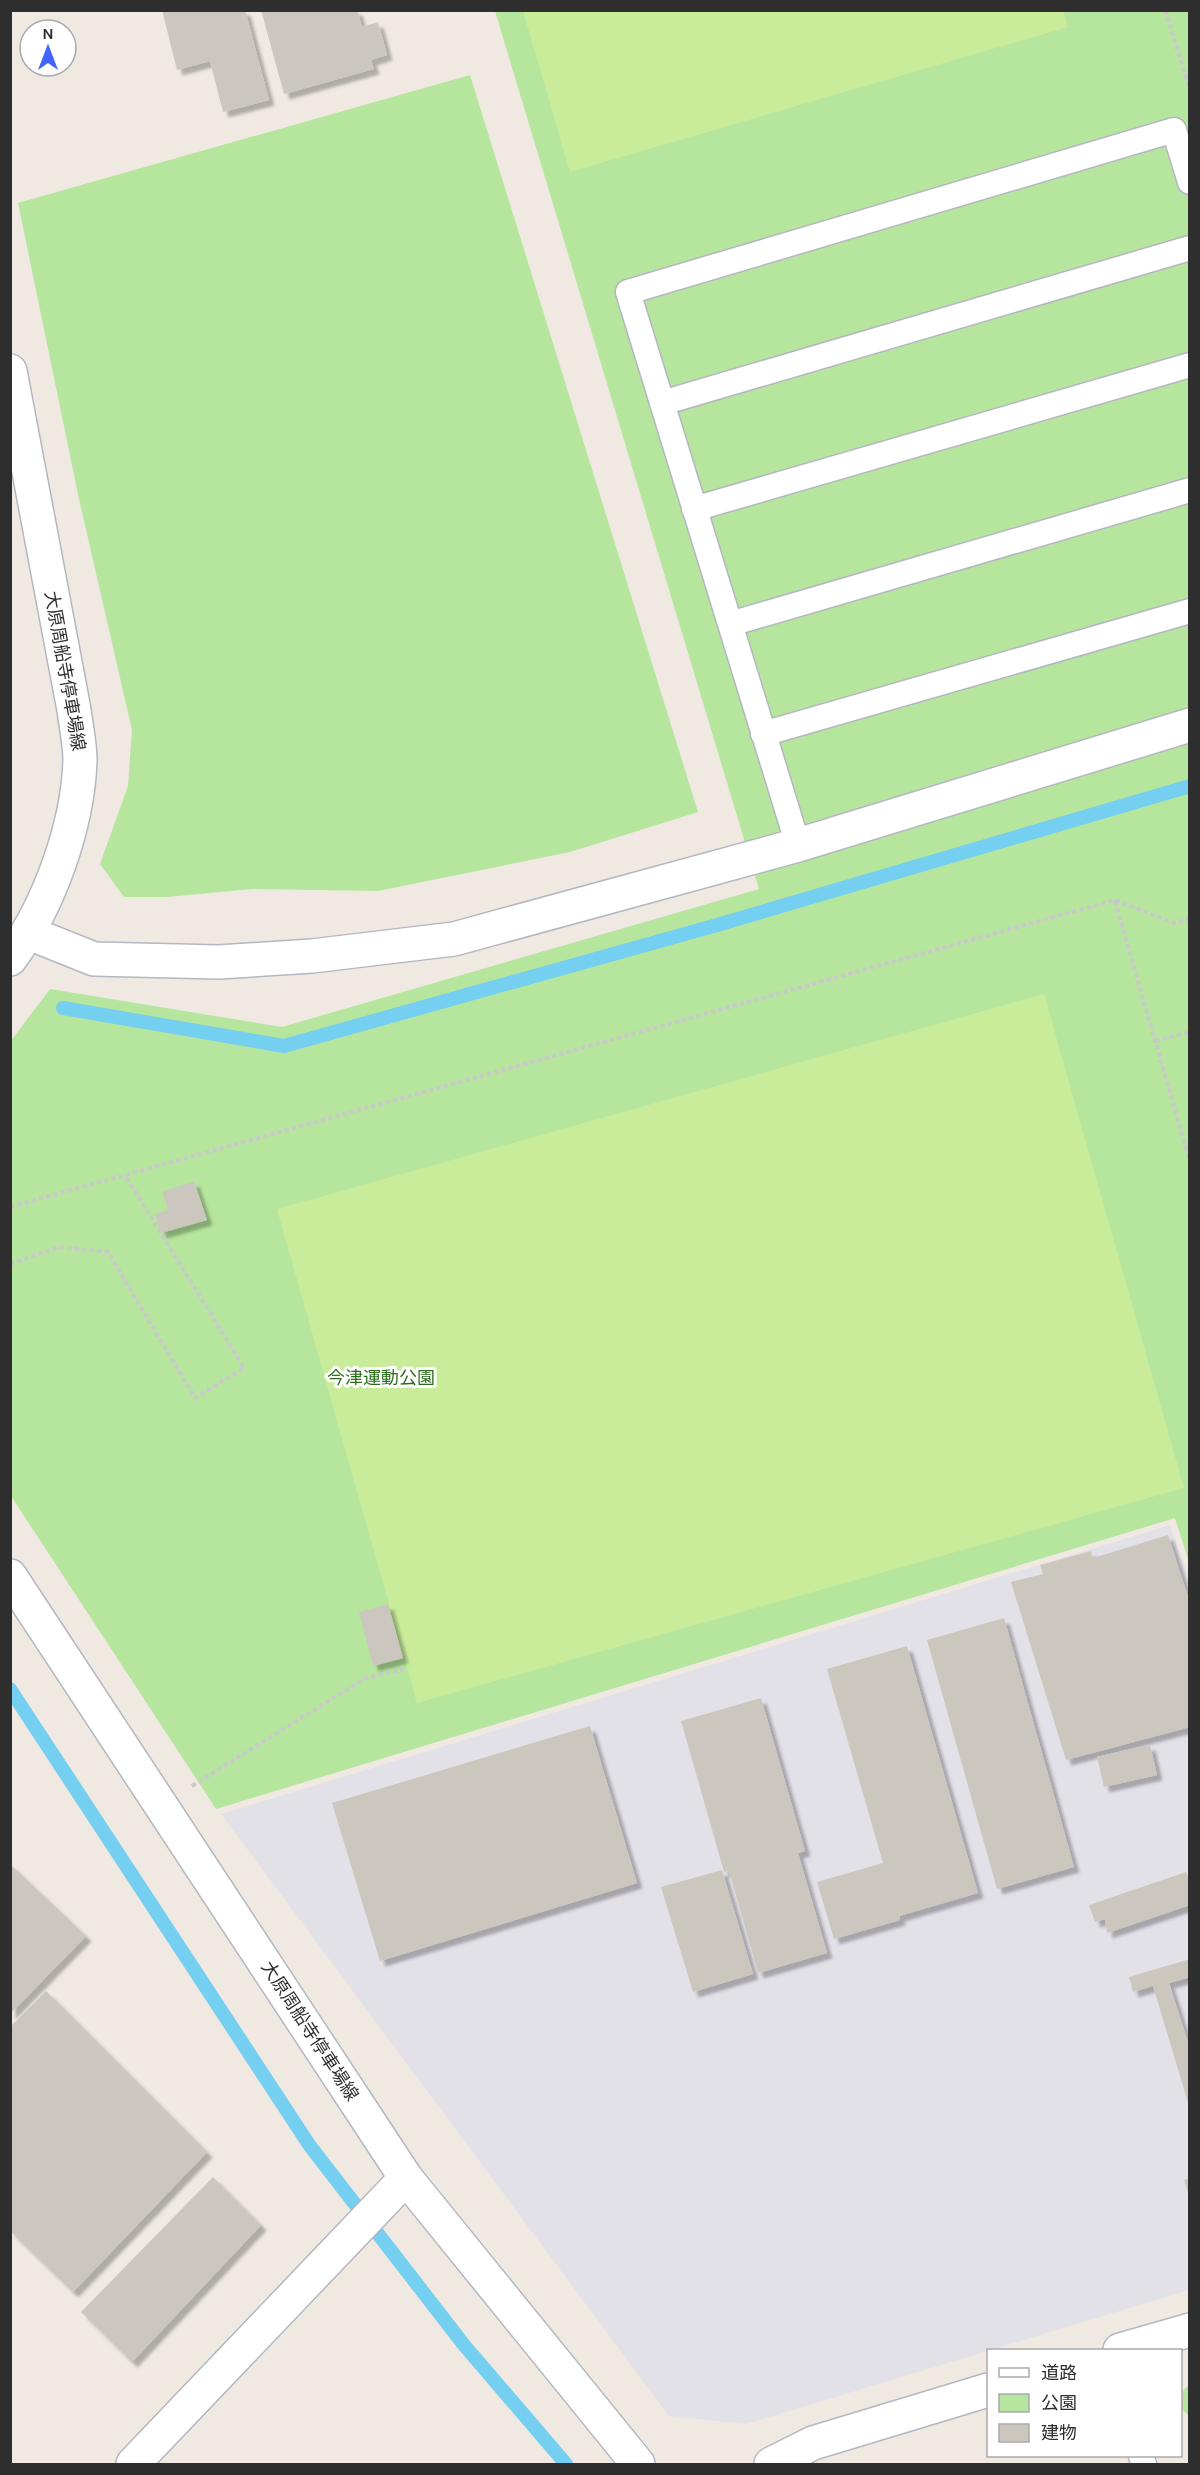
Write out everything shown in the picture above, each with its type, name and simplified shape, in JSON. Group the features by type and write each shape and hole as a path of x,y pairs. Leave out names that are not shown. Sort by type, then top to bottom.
{"street":[{"name":"大原周船寺停車場線","path":"10,371 72,698 80,758 76,805 63,852 20,946"},
{"path":"20,946 94,959 219,962 312,956 453,939 798,845 1190,725"},
{"name":"大原周船寺停車場線","path":"10,1576 406,2178 638,2464"},
{"path":"133,2464 330,2261 406,2178"},
{"path":"1124,2349 1190,2330"},
{"path":"771,2464 813,2443 987,2390"}],"lane":[{"path":"798,845 628,292 1174,130 1190,182"},
{"path":"662,403 1190,248"},
{"path":"694,509 1190,365"},
{"path":"730,624 1190,490"},
{"path":"763,734 1190,611"}],"path":[{"path":"1165,10 1190,90"},
{"path":"10,1207 1115,900 1174,923 1190,918"},
{"path":"1115,900 1190,1162"},
{"path":"1155,1041 1190,1032"},
{"path":"10,1264 59,1246 108,1252 195,1398 244,1368 125,1175"},
{"path":"189,1788 364,1679 407,1668"}],"shaded area":[{"path":"1170,1525 1190,1583 1189,2290 994,2349 987,2349 987,2351 746,2424 669,2416 221,1814"}],"green space":[{"path":"1063,10 1068,27 570,172 523,11"},
{"name":"今津運動公園","path":"495,11 1189,11 1189,1562 1175,1518 216,1809 11,1496 10,1042 50,989 282,1027 759,889"},
{"path":"470,75 698,812 570,852 378,891 252,889 167,897 124,897 100,864 128,786 132,730 79,499 18,203"},
{"path":"1044,994 1184,1488 417,1703 277,1209"},
{"path":"1189,2385 1189,2416 1182,2409 1184,2390"}],"building":[{"path":"162,10 245,10 269,100 223,112 210,61 177,70"},
{"path":"261,10 357,10 362,27 378,22 387,55 371,60 374,69 284,94"},
{"path":"194,1181 207,1220 161,1233 155,1214 168,1210 162,1192"},
{"path":"1168,1535 1190,1603 1190,1727 1066,1760 1011,1582 1043,1574 1040,1565 1091,1551 1093,1558"},
{"path":"388,1604 403,1658 373,1666 359,1612"},
{"path":"1004,1618 1074,1867 997,1889 927,1640"},
{"path":"907,1646 978,1893 899,1916 900,1920 834,1939 817,1882 883,1863 827,1669"},
{"path":"761,1698 805,1851 798,1853 827,1953 758,1973 729,1871 724,1872 681,1721"},
{"path":"590,1726 637,1883 380,1961 332,1803"},
{"path":"1150,1745 1157,1775 1104,1787 1097,1757"},
{"path":"10,1864 86,1936 10,2014"},
{"path":"722,1870 753,1974 693,1992 661,1887"},
{"path":"1186,1872 1190,1883 1190,1905 1107,1933 1105,1919 1095,1922 1089,1905"},
{"path":"1190,1959 1190,1977 1169,1983 1190,2049 1189,2106 1153,1986 1133,1992 1129,1977"},
{"path":"46,1991 207,2152 73,2292 10,2231 10,2027"},
{"path":"213,2177 261,2225 132,2362 81,2312"},
{"path":"1190,2178 1190,2196 1189,2196 1184,2180"}],"waterway":[{"path":"63,1008 284,1046 717,925 1190,786"},
{"path":"10,1689 310,2146 464,2345 566,2464"}]}
